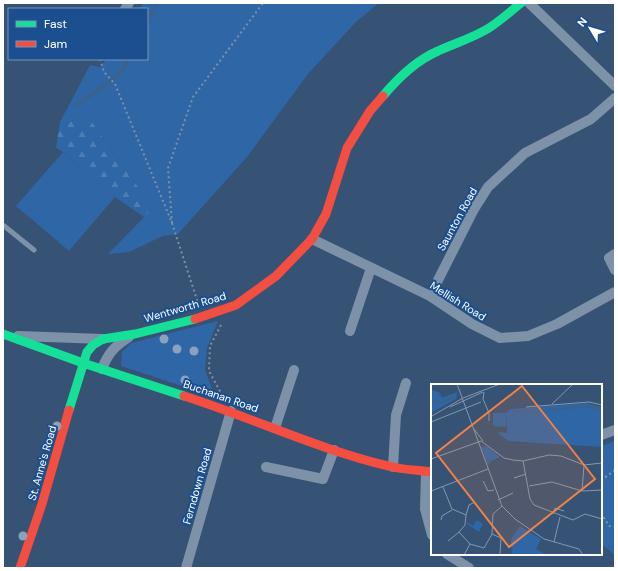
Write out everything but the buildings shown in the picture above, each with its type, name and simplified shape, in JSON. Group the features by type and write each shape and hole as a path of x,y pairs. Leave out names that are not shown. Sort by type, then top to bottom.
{"street":[{"name":"Wentworth Road","path":"83,363 87,352 93,345 103,339 135,334 202,318 236,305 255,293 276,276 312,239 326,214 347,148 370,111 395,82 414,66 437,51 489,28 521,3"},
{"path":"529,3 615,86"},
{"name":"Saunton Road","path":"430,296 474,209 488,187 524,153 591,119 615,98"},
{"name":"Mellish Road","path":"312,239 430,296 477,327 500,338 528,336 558,324 615,292"},
{"path":"615,254 609,258 615,270"},
{"path":"350,331 371,268"},
{"path":"102,369 114,346 135,334"},
{"path":"5,335 103,339"},
{"name":"Buchanan Road","path":"5,335 83,363 231,411 334,450 393,467 429,472"},
{"name":"St. Anne's Road","path":"20,568 42,504 83,363"},
{"path":"275,428 294,370"},
{"path":"393,467 396,415 406,383"},
{"name":"Ferndown Road","path":"186,568 231,411"},
{"path":"602,435 615,430"},
{"path":"266,467 323,479 334,450"},
{"path":"429,472 425,509 431,531"},
{"path":"449,555 469,568"}],"lane":[{"path":"3,225 34,250"}],"path":[{"path":"172,223 168,168 193,97 263,3"},
{"path":"100,60 104,72 116,84 172,223 202,318"},
{"path":"224,321 210,346 209,371 231,411"},
{"path":"602,479 615,470"},
{"path":"602,515 609,526 615,527"}],"green space":[{"path":"143,3 379,3 356,22 308,74 247,157 178,234 163,236 129,252 108,254 153,208 92,122 60,122 90,65 101,67 105,60 148,60 148,8 140,8"},
{"path":"60,122 92,122 153,208 144,217 115,197 63,152 56,148"},
{"path":"63,152 115,197 69,251 16,206"},
{"path":"218,321 207,348 205,370 215,397 121,366 122,352 131,343"},
{"path":"615,441 615,555 602,545 602,446"}],"waterway":[{"path":"148,20 157,3"},
{"path":"77,105 120,74 127,60"}],"traffic: fast":[{"path":"383,96 401,76 415,64 438,51 483,32 521,3"},
{"path":"69,410 87,352 93,345 103,339 135,334 195,319"},
{"path":"3,334 83,363 184,396"}],"traffic: jam":[{"path":"195,319 236,305 276,276 312,239 326,214 347,148 370,111 383,96"},
{"path":"184,396 314,443 366,460 398,468 431,472"},
{"path":"20,568 42,504 69,410"}]}
